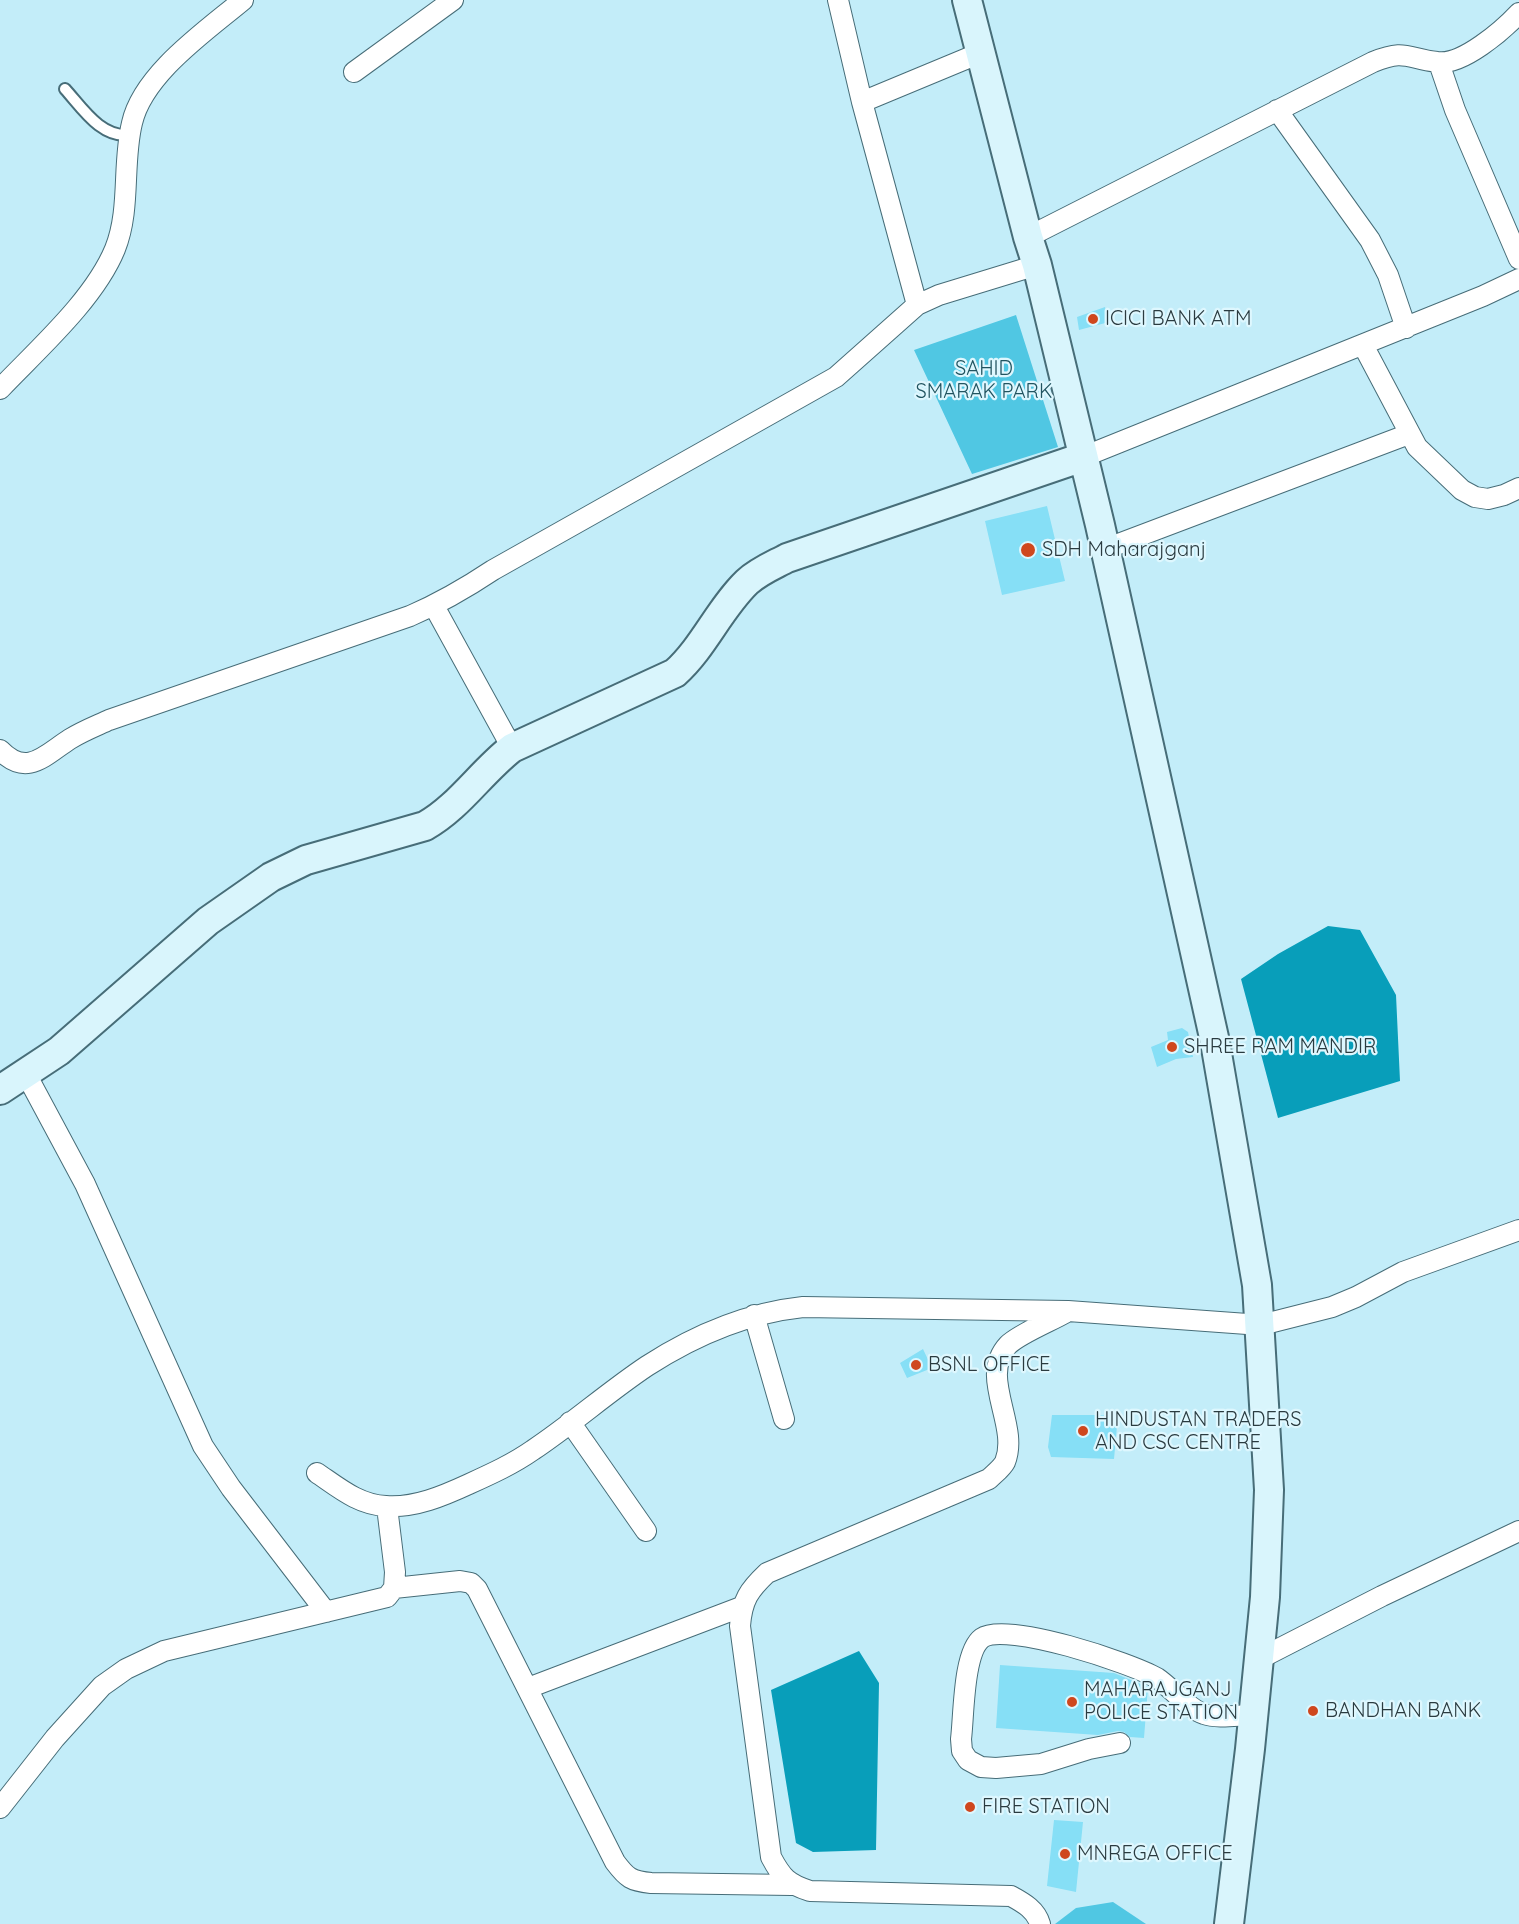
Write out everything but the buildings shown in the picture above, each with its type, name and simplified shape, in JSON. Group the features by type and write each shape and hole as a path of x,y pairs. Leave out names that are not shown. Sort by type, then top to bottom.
{"street":[{"path":"0,389 75,309 93,287 115,249 122,227 132,123 140,99 154,79 172,60 243,0"},
{"path":"354,72 453,0"},
{"path":"838,0 862,102 916,305"},
{"path":"967,0 1037,265 1105,549 1215,1042 1257,1286 1269,1490 1265,1597 1254,1715 1229,1924"},
{"path":"1028,237 1373,62 1393,54 1439,63 1455,60 1516,25"},
{"path":"862,102 980,53"},
{"path":"1439,63 1455,110 1519,259"},
{"path":"1277,110 1370,240 1388,275 1406,328"},
{"path":"0,750 17,763 33,763 99,724 434,606 493,570 836,377 916,305 939,295 1037,265"},
{"path":"0,1090 26,1074 87,1027 208,921 254,888 289,867 306,860 425,826 438,819 512,748 675,674 691,659 737,593 749,580 771,566 787,558 1083,457 1406,328 1519,279"},
{"path":"1363,345 1417,447 1462,490 1475,497 1488,499 1519,488"},
{"path":"1105,549 1409,434"},
{"path":"434,606 512,748"},
{"path":"26,1074 85,1184 203,1446 231,1488 326,1612"},
{"path":"317,1473 353,1498 369,1504 387,1507 410,1505 443,1496 502,1469 534,1450 647,1366 705,1333 754,1315 803,1307 1068,1311 1261,1325 1332,1307 1403,1272 1519,1230"},
{"path":"792,1885 780,1874 771,1857 740,1626 741,1607 751,1588 767,1573 989,1479 1004,1463 1008,1443 997,1374 1000,1356 1010,1343 1068,1311"},
{"path":"754,1315 783,1419"},
{"path":"570,1422 646,1530"},
{"path":"0,1808 78,1712 102,1686 126,1669 164,1651 387,1597 394,1588 395,1572 387,1507"},
{"path":"1259,1659 1382,1596 1519,1531"},
{"path":"394,1588 460,1581 471,1583 477,1588 615,1862 624,1875 636,1881 651,1883 792,1885 810,1891 1011,1896 1027,1905 1039,1919 1040,1924"},
{"path":"528,1688 741,1607"},
{"path":"1120,1743 1096,1747 1041,1764 996,1768 981,1767 968,1760 962,1751 961,1739 969,1666 973,1651 982,1638 994,1633 1079,1648 1143,1671 1158,1679 1205,1715 1254,1715"},
{"path":"1215,1924 1250,1749"}],"lane":[{"path":"65,89 105,130 119,136 130,135"}],"green space":[{"name":"SAHID SMARAK PARK","path":"1016,315 1058,447 972,474 914,350"},
{"path":"1113,1902 1146,1924 1055,1924 1076,1908"}],"shaded area":[{"path":"1328,926 1360,930 1396,995 1400,1081 1278,1118 1241,979 1278,954"},
{"path":"859,1651 879,1683 876,1850 813,1852 796,1843 771,1690"}],"place":[{"name":"ICICI BANK ATM","path":"1093,319"},
{"name":"SDH Maharajganj","path":"1028,550"},
{"name":"SHREE RAM MANDIR","path":"1172,1047"},
{"name":"BSNL OFFICE","path":"916,1365"},
{"name":"HINDUSTAN TRADERS AND CSC CENTRE","path":"1083,1431"},
{"name":"MAHARAJGANJ POLICE STATION","path":"1072,1702"},
{"name":"BANDHAN BANK","path":"1313,1711"},
{"name":"FIRE STATION","path":"970,1807"},
{"name":"MNREGA OFFICE","path":"1065,1854"}]}
